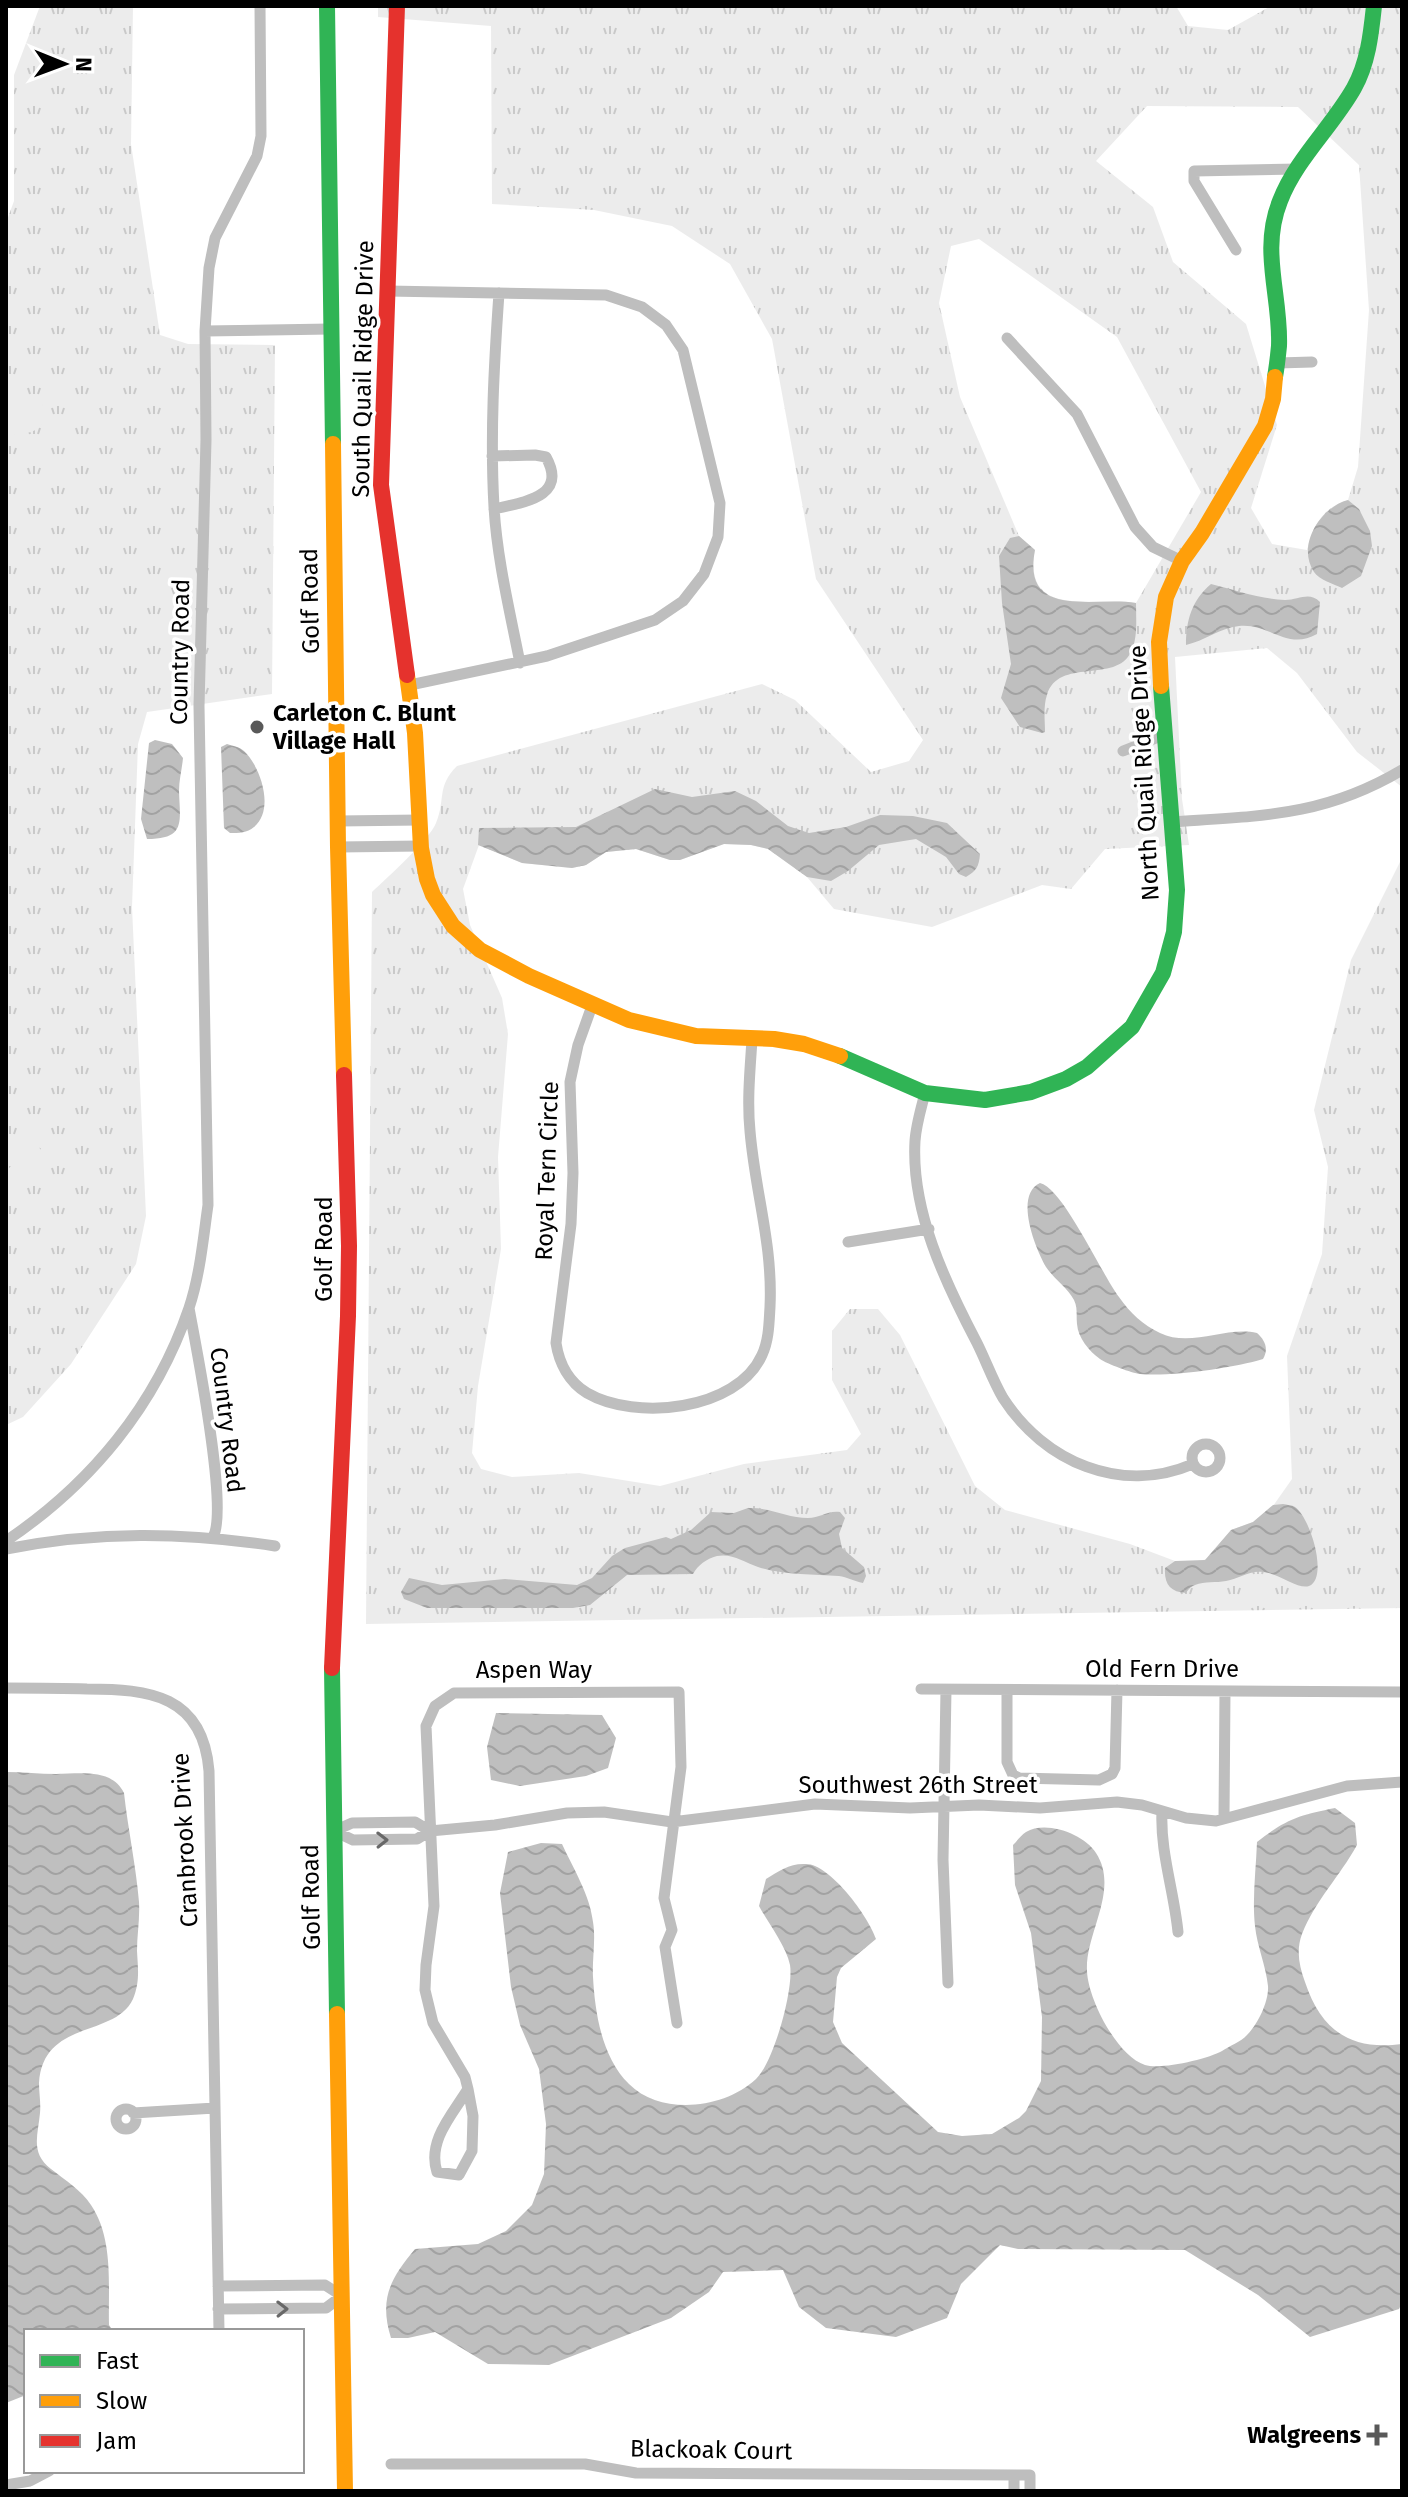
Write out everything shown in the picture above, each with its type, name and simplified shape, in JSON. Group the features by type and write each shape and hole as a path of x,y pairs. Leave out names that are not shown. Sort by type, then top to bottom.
{"street":[{"name":"Country Road","path":"6,1541 73,1489 123,1432 158,1377 189,1307 198,1275 208,1205 199,706 206,440 205,331 209,268 215,238 257,156 261,136 260,6"},
{"name":"Golf Road","path":"327,6 338,847 349,1260 332,1646 345,2491"},
{"name":"South Quail Ridge Drive","path":"397,6 381,485 410,685 421,846 427,879 442,911 466,939 529,976 629,1020 696,1036 752,1040"},
{"name":"North Quail Ridge Drive","path":"752,1040 774,1039 833,1052 925,1093 985,1100 1031,1092 1087,1067 1132,1027 1156,988 1174,932 1177,890 1164,735 1159,642 1161,619 1166,597 1182,561 1225,496 1265,426 1278,363 1278,316 1270,267 1272,229 1280,200 1298,169 1355,87 1370,47 1374,6"},
{"path":"1236,250 1194,181 1194,171 1298,169"},
{"path":"388,291 606,295 642,307 666,325 683,350 720,503 718,537 712,559 695,588 670,611 640,627 520,663 410,685"},
{"path":"499,293 492,395 494,509 520,663"},
{"path":"205,331 330,329"},
{"path":"1007,338 1077,414 1135,527 1153,547 1182,561"},
{"path":"1278,363 1312,362"},
{"path":"492,456 546,457 553,470 552,484 544,494 494,509"},
{"path":"1123,751 1164,735"},
{"path":"1171,822 1287,814 1371,789 1402,770"},
{"path":"393,820 397,833 394,847"},
{"path":"338,821 420,820"},
{"path":"338,847 421,846"},
{"name":"Royal Tern Circle","path":"593,1003 578,1045 570,1082 571,1224 556,1343 559,1358 575,1384 588,1394 618,1404 664,1408 702,1401 739,1384 762,1356 769,1324 770,1260 750,1133 748,1101 752,1040"},
{"path":"925,1093 917,1124 915,1158 929,1229 947,1282 1003,1397 1025,1426 1043,1443 1064,1457 1109,1474 1136,1477 1162,1474 1193,1464"},
{"path":"848,1242 929,1229"},
{"name":"Country Road","path":"189,1307 208,1411 216,1492 217,1530 213,1537"},
{"path":"6,1549 56,1539 101,1536 213,1537 275,1546"},
{"name":"Cranbrook Drive","path":"6,1688 139,1690 172,1703 197,1728 204,1744 209,1771 219,2329"},
{"name":"Old Fern Drive","path":"921,1689 1402,1692"},
{"path":"946,1690 943,1889 948,1983"},
{"path":"1007,1690 1007,1762 1013,1775 1019,1778 1099,1780 1112,1774 1115,1768 1117,1690"},
{"path":"1224,1818 1225,1691"},
{"name":"Aspen Way","path":"430,1831 426,1726 435,1706 454,1693 679,1692 681,1767 672,1822"},
{"name":"Southwest 26th Street","path":"334,1831 353,1840 417,1839 430,1831 589,1812 672,1822 815,1804 1040,1808 1117,1802 1201,1821 1224,1818 1347,1786 1402,1782"},
{"path":"1162,1811 1161,1837 1178,1932"},
{"name":"Southwest 26th Street","path":"334,1831 352,1823 415,1822 430,1831"},
{"path":"672,1822 664,1898 672,1930 665,1947 677,2023"},
{"path":"430,1831 434,1906 425,1990 433,2023 465,2077 468,2089 473,2116 472,2151 459,2175 437,2172 432,2158 435,2142 468,2089"},
{"path":"133,2113 215,2108"},
{"path":"218,2286 325,2285 342,2296 326,2308 218,2309"},
{"name":"Blackoak Court","path":"391,2464 585,2464 636,2473 1030,2475 1030,2491"},
{"path":"6,2485 30,2481 45,2473"},
{"path":"1014,2475 1014,2491"}],"green space":[{"path":"40,6 133,6 131,144 160,335 188,344 275,345 272,694 147,712 138,744 132,907 146,1216 136,1264 71,1364 23,1417 6,1425 6,223 14,201 14,75"},
{"path":"378,6 1176,6 1188,26 1228,30 1271,6 1402,6 1402,787 1357,752 1297,673 1267,648 1175,657 1182,799 1189,845 1105,849 1071,889 1042,885 932,927 834,909 807,877 768,849 724,844 680,860 670,860 636,849 606,852 586,865 572,868 522,863 479,845 463,889 470,925 502,998 508,1034 498,1157 501,1249 478,1386 472,1453 481,1469 512,1477 579,1473 660,1486 744,1464 847,1450 861,1434 832,1380 832,1331 850,1309 878,1309 900,1335 975,1486 1005,1510 1130,1544 1175,1561 1198,1561 1208,1559 1231,1530 1253,1522 1273,1506 1292,1479 1287,1356 1322,1254 1328,1167 1314,1110 1351,960 1402,858 1402,1608 366,1624 372,892 426,839 439,815 446,780 457,766 762,684 795,700 871,772 909,761 923,740 816,579 772,339 730,264 672,226 594,210 492,204 491,26 378,17","holes":["1147,106 1298,107 1359,165 1369,310 1358,467 1348,500 1332,507 1320,519 1307,550 1272,544 1251,508 1277,425 1246,324 1173,262 1153,207 1096,161","979,239 1117,337 1201,492 1136,603 1066,600 1051,596 1040,587 1034,572 1035,550 1019,536 960,397 939,303 951,246"]},
{"path":"27,398 41,402 45,410 42,424 23,434 6,433 6,405"},
{"path":"32,1144 38,1146 46,1157 43,1177 25,1189 6,1183 6,1172"}],"water":[{"path":"1348,500 1359,509 1370,531 1372,546 1361,576 1342,588 1316,575 1309,561 1308,550 1314,528 1321,519 1329,510"},
{"path":"1019,536 1035,550 1034,572 1039,587 1050,596 1083,602 1136,603 1136,635 1131,652 1124,661 1113,667 1074,673 1053,684 1046,699 1045,732 1042,733 1020,727 1001,698 1011,664 999,556 1010,538"},
{"path":"1211,584 1276,599 1316,599 1320,602 1317,634 1297,640 1260,628 1239,626 1186,645 1191,611"},
{"path":"155,740 172,744 183,758 179,787 180,820 175,832 169,836 147,839 141,819 149,743"},
{"path":"227,744 242,750 250,758 260,778 265,800 260,820 243,832 230,833 224,828 221,747"},
{"path":"655,789 692,797 735,791 756,801 788,826 809,833 846,827 880,815 913,816 947,823 980,854 979,862 975,871 966,877 959,874 946,857 916,839 879,845 831,881 807,877 768,849 751,845 724,844 680,860 670,860 636,849 606,852 586,865 572,868 522,863 478,845 479,828 576,827"},
{"path":"1040,1183 1060,1200 1119,1297 1142,1322 1172,1337 1257,1333 1265,1345 1263,1359 1202,1371 1153,1375 1126,1370 1096,1356 1079,1334 1074,1300 1046,1267 1032,1235 1028,1199 1032,1189"},
{"path":"1273,1505 1294,1506 1301,1513 1311,1534 1317,1572 1315,1581 1309,1586 1258,1572 1226,1581 1199,1584 1186,1593 1169,1586 1165,1568 1175,1561 1205,1560 1231,1530 1253,1522"},
{"path":"748,1508 808,1518 840,1512 845,1518 839,1534 842,1548 864,1567 866,1576 863,1583 839,1576 768,1570 722,1555 706,1561 693,1574 627,1575 590,1605 573,1608 427,1608 404,1599 401,1592 409,1578 442,1585 505,1579 577,1585 592,1578 612,1556 625,1548 666,1537 671,1539 691,1530 711,1512 734,1513"},
{"path":"496,1713 602,1715 616,1738 608,1768 586,1776 520,1786 491,1780 487,1747"},
{"path":"6,1772 94,1774 112,1779 124,1793 139,1908 137,1987 124,2011 53,2048 43,2063 39,2083 37,2136 38,2150 44,2163 78,2190 98,2218 107,2248 109,2325 112,2329 24,2329 24,2396 6,2403"},
{"path":"1335,1808 1355,1823 1357,1845 1307,1922 1300,1940 1299,1958 1312,1999 1329,2025 1340,2034 1367,2044 1402,2044 1402,2303 1399,2309 1310,2337 1258,2295 1185,2250 1018,2249 1000,2245 961,2284 947,2318 896,2337 826,2328 799,2307 783,2270 723,2272 709,2292 671,2318 549,2365 488,2364 435,2332 391,2338 386,2312 389,2290 415,2249 478,2244 506,2231 532,2205 544,2174 546,2124 539,2069 520,2025 511,1987 500,1893 508,1852 541,1843 562,1844 591,1912 598,2020 612,2061 629,2084 642,2094 658,2101 692,2105 727,2097 743,2089 763,2070 776,2042 790,1976 785,1950 759,1906 766,1879 795,1865 816,1866 847,1893 876,1939 841,1968 837,1977 833,2022 842,2043 938,2132 962,2136 992,2134 1019,2118 1026,2111 1041,2081 1042,2017 1031,1933 1015,1885 1013,1845 1022,1835 1034,1829 1054,1828 1083,1840 1096,1853 1104,1882 1088,1957 1087,1971 1093,1996 1106,2025 1124,2050 1145,2065 1162,2066 1215,2054 1242,2040 1255,2025 1268,1992 1254,1916 1257,1842 1294,1819"}],"traffic: fast":[{"path":"327,6 333,444"},
{"path":"1275,377 1279,327 1271,256 1274,220 1295,171 1359,78 1368,48 1374,6"},
{"path":"840,1056 925,1093 985,1100 1031,1092 1066,1079 1087,1067 1132,1027 1163,973 1174,932 1177,890 1161,686"},
{"path":"332,1668 337,2014"}],"traffic: slow":[{"path":"1161,686 1159,642 1166,597 1182,561 1265,426 1273,399 1275,377"},
{"path":"333,444 344,1075"},
{"path":"407,675 415,733 421,848 427,879 433,895 453,926 480,950 529,976 629,1020 696,1036 774,1039 804,1044 840,1056"},
{"path":"337,2014 345,2491"}],"traffic: jam":[{"path":"397,6 381,485 407,675"},
{"path":"332,1668 348,1316 344,1075"}],"place":[{"name":"Carleton C. Blunt Village Hall","path":"257,727"},
{"name":"Walgreens","path":"1377,2435"}]}
